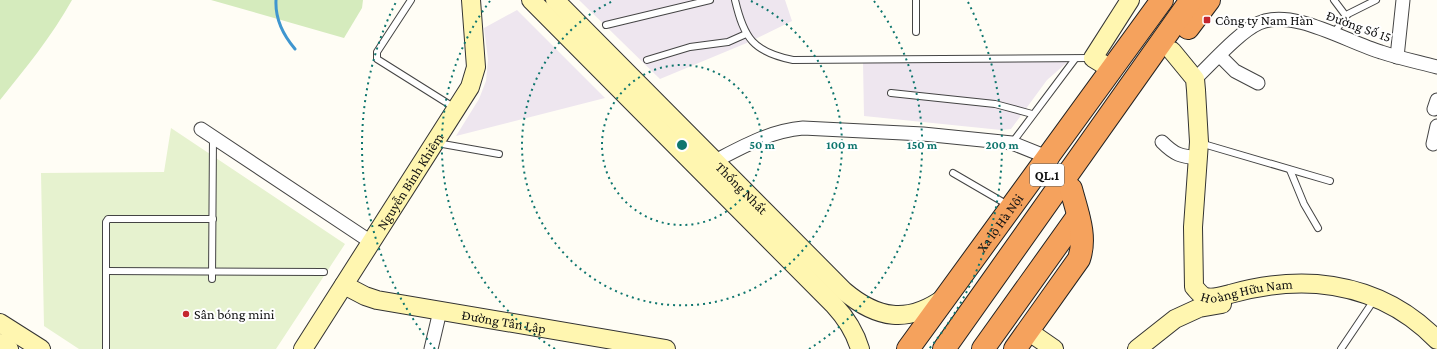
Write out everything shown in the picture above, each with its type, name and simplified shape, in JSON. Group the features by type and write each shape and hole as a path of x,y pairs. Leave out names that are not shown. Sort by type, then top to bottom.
{"highway":[{"name":"Xa lộ Hà Nội","path":"944,349 1060,172 1115,72 1162,0"},
{"name":"Xa lộ Hà Nội","path":"1115,72 1192,4"},
{"name":"Xa lộ Hà Nội","path":"920,349 1060,172 1166,47 1192,4"},
{"name":"Xa lộ Hà Nội","path":"908,349 1014,208 1060,172"},
{"name":"QL.1","path":"1015,349 1079,259 1082,248 1080,226 1060,172"},
{"path":"983,349 1080,226"},
{"path":"1001,349 1080,226"}],"main road":[{"name":"Nguyễn Bỉnh Khiêm","path":"303,349 470,88 476,67 470,0"},
{"name":"Thống Nhất","path":"531,0 839,298 868,309 897,315 926,309 950,292"},
{"name":"Thống Nhất","path":"555,0 715,161 839,298 843,314 856,336 860,349"},
{"path":"1115,72 1093,58 1130,0"},
{"path":"1166,47 1195,79"},
{"name":"Hoàng Hữu Nam","path":"1195,79 1198,150 1193,227 1194,287 1203,296 1215,297 1260,286 1287,284 1318,284 1340,288 1374,298 1399,308 1422,325 1437,340"},
{"name":"Đường Tân Lập","path":"344,285 365,296 377,300 666,349"},
{"name":"Hoàng Hữu Nam","path":"1137,349 1175,319 1199,308 1218,306 1263,294 1289,292 1318,292 1346,297 1395,314 1416,329 1435,349"},
{"path":"0,323 34,347"},
{"path":"1028,331 1054,349"},
{"path":"0,343 9,349"}],"street":[{"path":"1398,57 1403,0"},
{"name":"Đường Số 15","path":"1195,79 1245,31 1267,20 1294,20 1381,53 1437,66"},
{"path":"1220,56 1235,71 1258,83"},
{"path":"1433,144 1437,126"},
{"path":"715,161 765,135 786,129 802,128 923,134 1012,143 1060,172"},
{"path":"201,129 371,242"},
{"path":"1162,142 1180,156 1198,150"},
{"path":"431,349 440,311"}],"lane":[{"path":"411,0 377,52 377,60 456,109"},
{"path":"606,25 710,0"},
{"path":"735,0 746,34 758,47 772,56 793,60 1093,58"},
{"path":"916,0 916,32"},
{"path":"1334,0 1346,16"},
{"path":"1333,34 1346,16 1376,0"},
{"path":"647,60 690,47 728,42 746,34"},
{"path":"1012,143 1032,114 1075,59"},
{"path":"891,93 995,104 1032,114"},
{"path":"212,279 213,137"},
{"path":"435,142 499,154"},
{"path":"1198,150 1258,159 1330,181"},
{"path":"1290,170 1304,204 1318,228"},
{"path":"953,173 1014,208"},
{"path":"106,349 106,222 108,220 213,219"},
{"path":"106,271 324,272"},
{"path":"99,282 106,282"},
{"path":"1341,349 1370,306"}],"shaded area":[{"path":"579,0 785,0 792,21 749,42 660,79"},
{"path":"517,10 605,98 456,136 479,99 486,81 488,59 484,28"},
{"path":"1071,59 1047,80 1011,129 1001,130 864,116 863,62"}],"green space":[{"path":"0,0 72,0 47,39 0,100"},
{"path":"211,0 363,0 362,8 344,38"},
{"path":"171,128 345,244 276,349 79,349 44,326 41,173 164,172"}],"waterway":[{"path":"276,0 278,20 287,38 295,49"}],"place":[{"name":"Công ty Nam Hàn","path":"1207,20"},
{"name":"Sân bóng mini","path":"186,314"}]}
